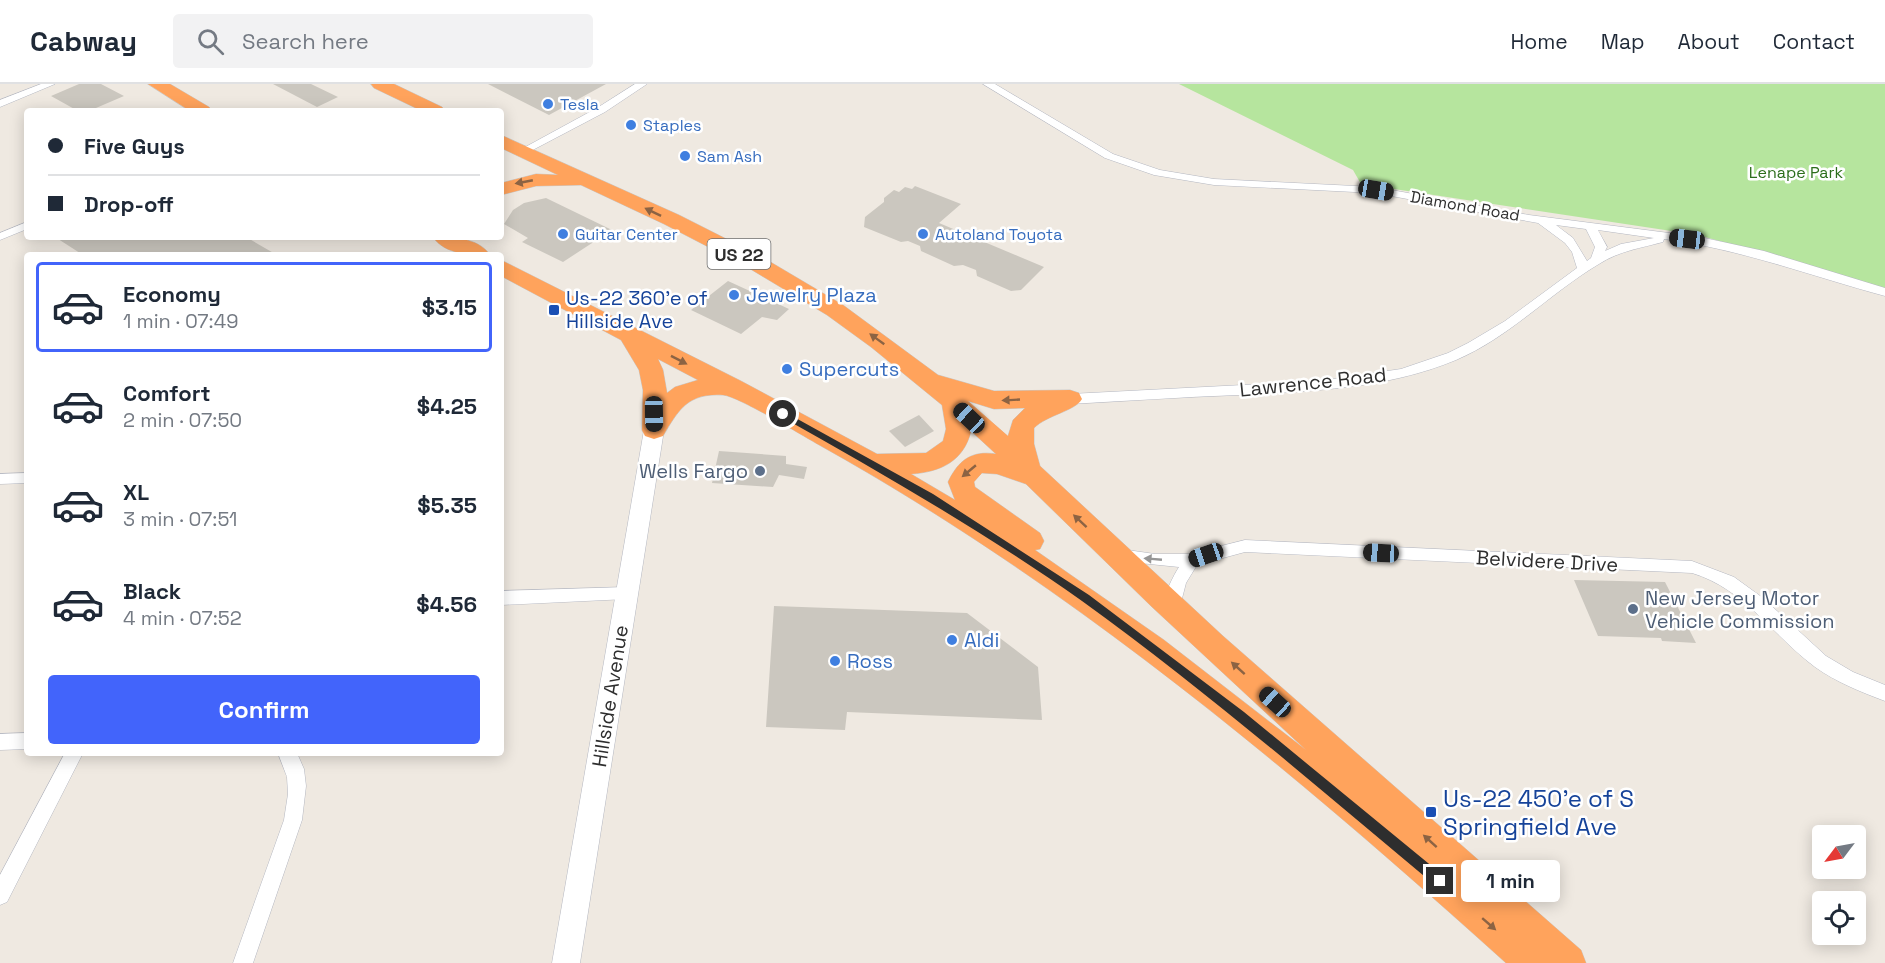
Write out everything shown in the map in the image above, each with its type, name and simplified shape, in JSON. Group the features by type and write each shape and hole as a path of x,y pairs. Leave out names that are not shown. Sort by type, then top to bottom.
{"highway":[{"path":"157,84 198,108"},
{"path":"380,84 430,108"},
{"name":"US 22","path":"504,142 772,271 852,321 954,404 1172,609 1568,963"},
{"path":"504,188 543,179 590,183"},
{"path":"451,240 473,248"},
{"path":"504,269 872,462 1028,558 1143,641 1291,757 1454,893 1533,963"},
{"path":"627,333 644,353 654,372 654,430"},
{"path":"924,378 994,400 1070,399"},
{"path":"654,430 666,408 681,394 705,387 732,387"},
{"path":"1036,479 1018,440 1021,428 1034,414 1070,399"},
{"path":"872,462 914,465 934,460 946,453 958,432 954,404"},
{"path":"1036,479 1006,466 986,462 969,468 961,482 963,491 970,499 1009,525 1080,580 1143,641"}],"street":[{"path":"0,104 50,84"},
{"path":"523,151 601,110 642,84"},
{"name":"Diamond Road","path":"988,84 1101,153 1158,173 1214,182 1376,190 1529,218 1700,240 1760,254 1885,292"},
{"path":"1529,218 1569,238 1580,254 1584,268"},
{"path":"0,237 24,226"},
{"path":"1592,227 1601,247 1596,260"},
{"name":"Lawrence Road","path":"1070,399 1308,387 1373,381 1452,356 1512,323 1596,260 1625,247 1673,237"},
{"name":"Hillside Avenue","path":"566,963 654,430"},
{"path":"0,479 24,478"},
{"name":"Belvidere Drive","path":"1114,554 1154,561 1192,560 1226,549 1245,546 1692,567 1714,572 1734,584 1814,658 1845,677 1885,693"},
{"path":"1172,609 1178,582 1192,560"},
{"path":"504,598 627,593"},
{"path":"1864,685 1885,683"},
{"path":"0,742 24,741"},
{"path":"0,895 72,756"},
{"path":"243,963 293,820 298,798 297,777 288,756"}],"green space":[{"name":"Lenape Park","path":"1179,84 1885,84 1885,288 1698,235 1361,184 1353,170"}],"building":[{"path":"79,84 101,84 124,96 96,108 73,108 51,96"},
{"path":"273,84 311,84 338,97 317,107"},
{"name":"Tesla","path":"488,84 606,84 549,115"},
{"name":"Autoland Toyota","path":"915,186 961,204 939,223 1044,267 1021,290 1011,291 977,276 976,270 963,265 954,266 921,251 920,246 908,241 901,242 864,227 865,217 884,202 884,198 894,190 899,192 905,187 912,189"},
{"name":"Guitar Center","path":"546,198 612,230 563,262 522,242 528,238 504,224 513,210 524,203"},
{"path":"60,240 251,240 272,252 78,252"},
{"name":"Jewelry Plaza","path":"728,281 789,309 777,320 762,317 741,334 691,310"},
{"path":"919,415 934,431 905,447 889,431"},
{"name":"Wells Fargo","path":"719,451 786,456 786,464 807,467 804,479 779,475 773,487 712,483"},
{"name":"New Jersey Motor Vehicle Commission","path":"1574,580 1665,582 1696,643 1662,641 1661,638 1598,636"},
{"path":"774,606 967,613 1038,667 1042,720 847,712 845,730 766,727"}],"place":[{"name":"Tesla","path":"548,104"},
{"name":"Staples","path":"631,125"},
{"name":"Sam Ash","path":"685,156"},
{"name":"Guitar Center","path":"563,234"},
{"name":"Autoland Toyota","path":"923,234"},
{"name":"Jewelry Plaza","path":"734,295"},
{"name":"Us-22 360'e of Hillside Ave","path":"554,310"},
{"name":"Supercuts","path":"787,369"},
{"name":"Wells Fargo","path":"760,471"},
{"name":"New Jersey Motor Vehicle Commission","path":"1633,609"},
{"name":"Aldi","path":"952,640"},
{"name":"Ross","path":"835,661"},
{"name":"Us-22 450'e of S Springfield Ave","path":"1431,812"}],"route":[{"path":"783,414 930,496 1109,615 1240,716 1440,881"}]}
